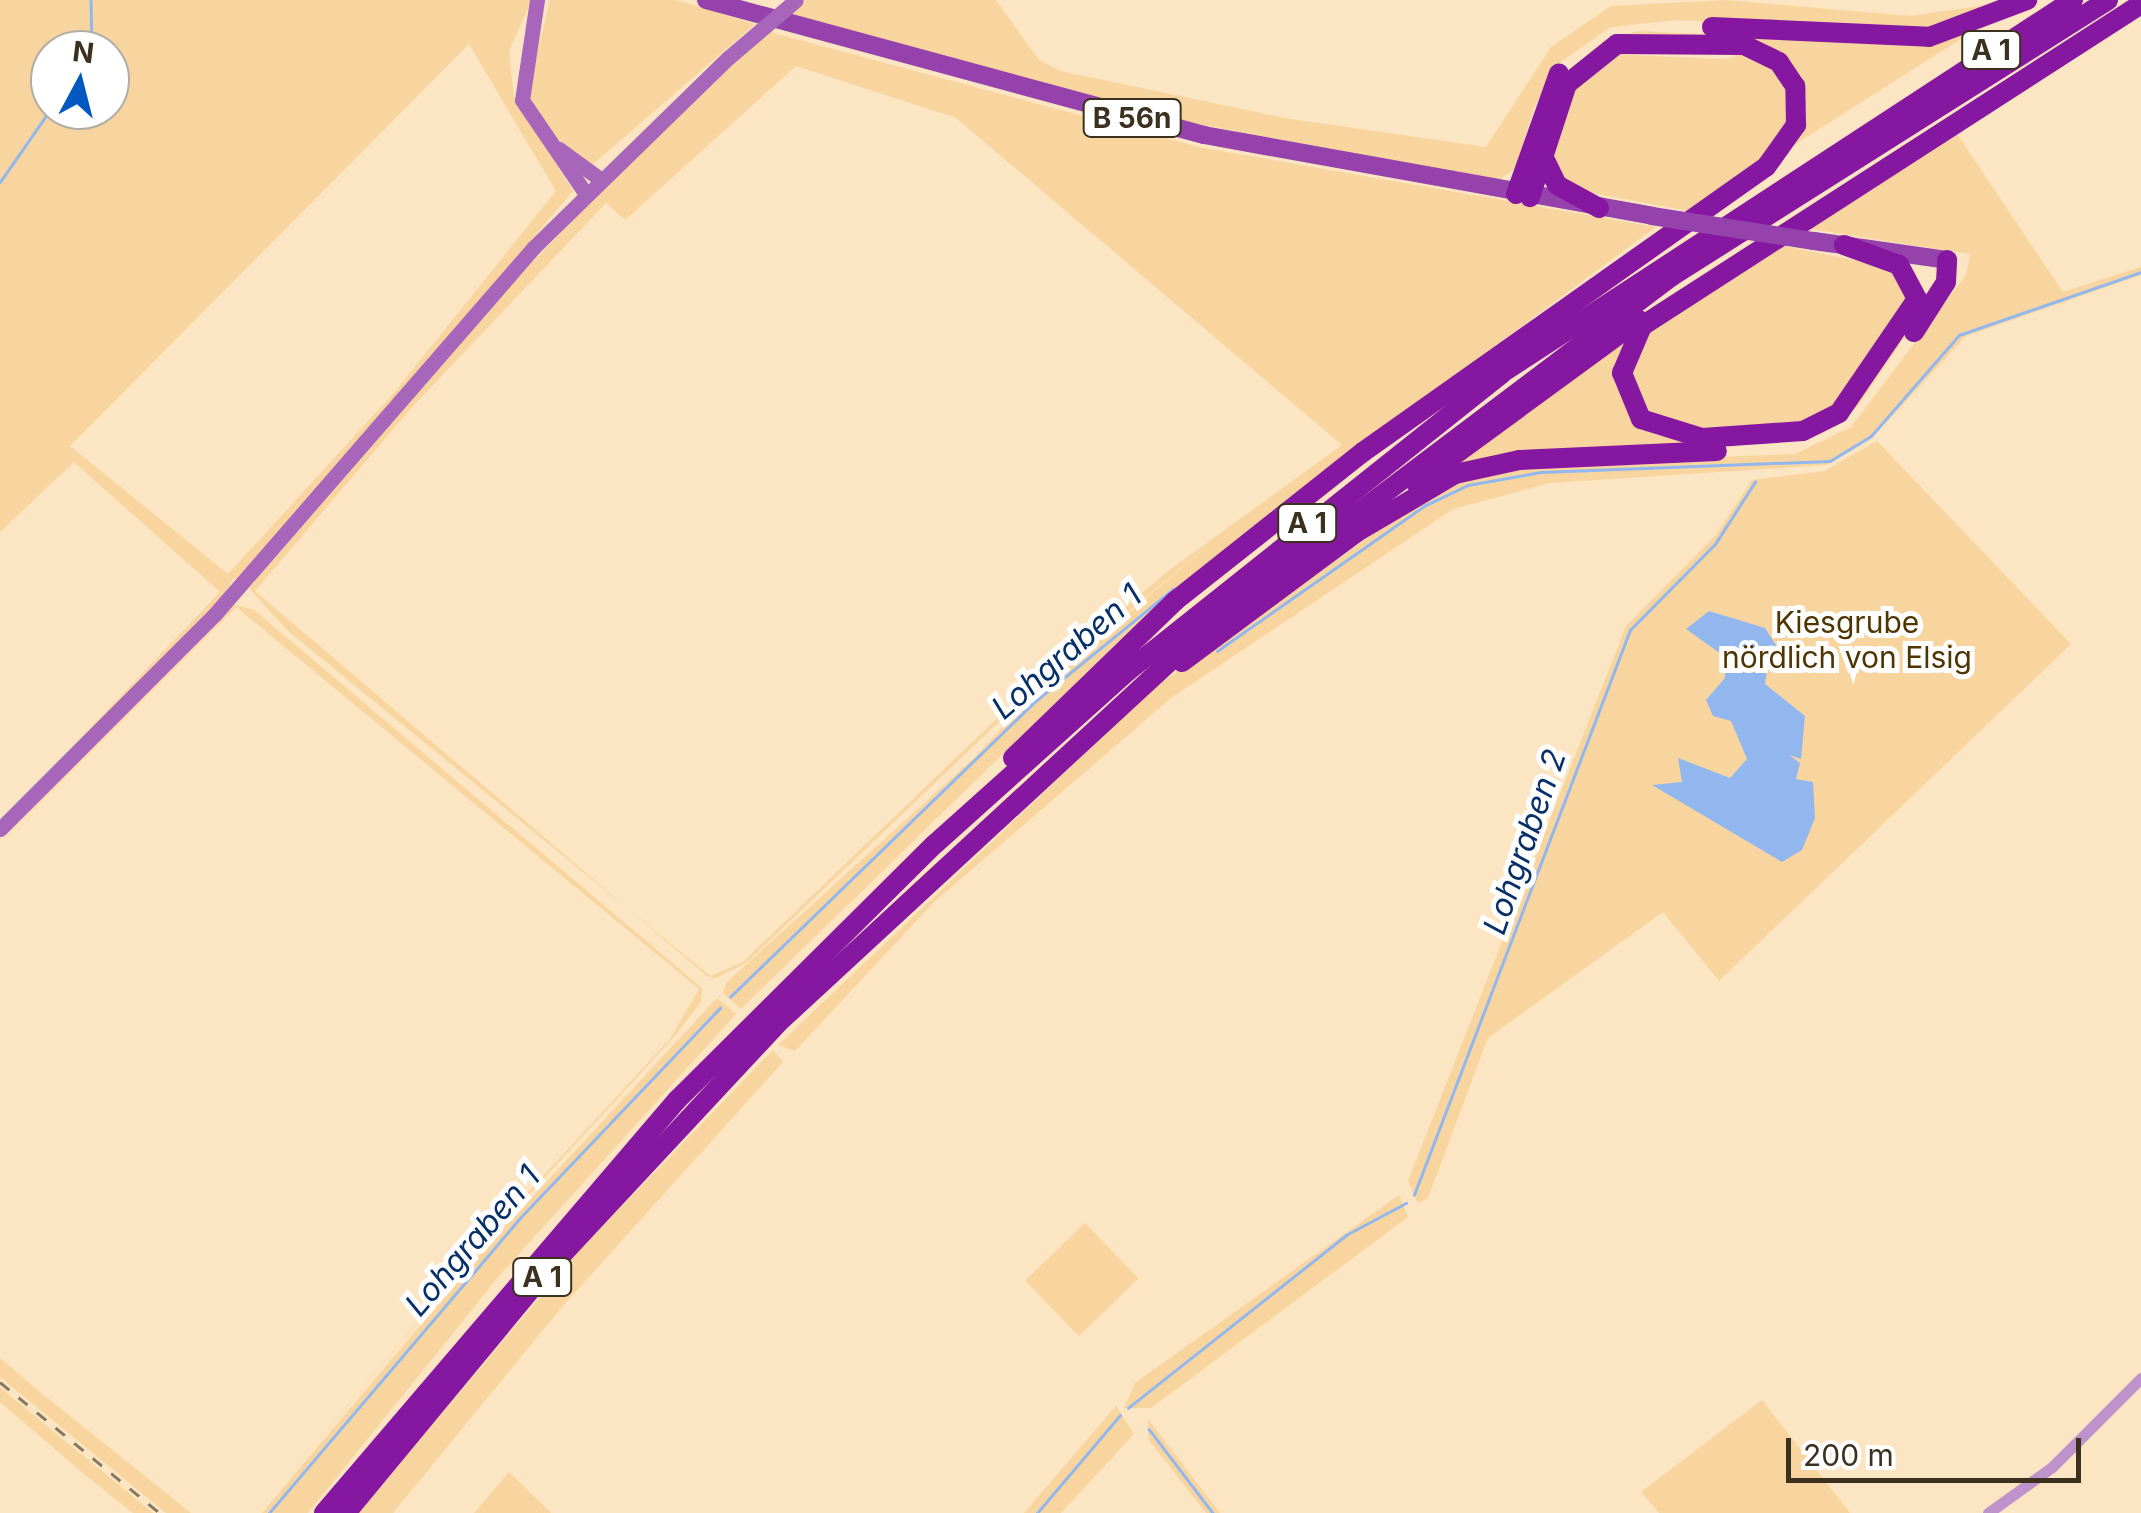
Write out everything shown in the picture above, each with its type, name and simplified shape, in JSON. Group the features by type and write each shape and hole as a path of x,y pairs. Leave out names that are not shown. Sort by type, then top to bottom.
{"highway":[{"path":"1523,195 1558,74 1607,34 1667,25 1929,37 2028,0"},
{"path":"1910,100 2041,0"},
{"name":"A 1","path":"324,1513 530,1262 970,810 1378,466 1662,260 2072,0"},
{"name":"A 1","path":"771,1016 1280,566 1608,321 2108,0"},
{"path":"1134,692 1358,532 1525,401 1717,272 2141,4"},
{"path":"970,810 1052,712 1175,601 1492,355 1766,167 1796,125 1795,86 1779,62 1744,45 1617,44 1572,76 1523,195"},
{"path":"1542,154 1553,181 1599,208"},
{"path":"1717,272 1635,334 1622,373 1630,405 1676,436 1804,431 1846,406 1916,304 1906,270 1844,245"},
{"path":"1358,532 1442,480 1502,462 1820,439 1870,398 1946,282 1947,260"},
{"name":"A 1","path":"346,1513 544,1274 743,1045"}],"main road":[{"path":"537,0 521,94 543,138 586,194"},
{"path":"530,32 546,0"},
{"name":"B 56n","path":"706,0 1138,120 1523,195 1947,260"},
{"path":"0,830 226,602 586,194 728,58 796,0"},
{"path":"543,138 600,180"}],"street":[{"path":"1988,1513 2052,1467 2141,1378"}],"green space":[{"path":"0,0 532,0 509,51 514,98 573,191 242,578 233,579 224,596 174,651 0,823 220,592 74,462 0,532","holes":["469,44 556,191 393,394 228,574 70,446"]},
{"path":"550,0 677,0 755,24 591,166 549,133 528,92"},
{"path":"806,0 996,0 1038,59 1060,71 1285,118 1486,147 1551,47 1611,6 1726,0 1911,16 2020,0 1932,32 1677,20 1611,27 1562,61 1534,107 1515,169 1498,180 1166,118 790,16"},
{"path":"2141,11 1955,131 2063,292 2141,267 2141,275 1966,336 1870,440 1826,465 1550,483 1453,509 1171,698 933,903 795,1051 778,1045 1155,687 1445,484 1550,464 1795,454 1851,427 1966,275 1970,254 1797,227"},
{"path":"1639,31 1886,44 1967,35 1794,145 1796,79 1723,37 1639,35 1562,76 1605,40"},
{"path":"770,32 1199,147 1656,227 1370,438 1119,641 741,1009 723,993 726,983 974,758 1032,695 1216,539 1023,699 746,963 714,979 710,976 743,962 1013,703 1168,571 1342,445 956,118 796,66 625,220 606,203 413,406 255,591 626,907 288,631 249,588 514,282 652,136"},
{"path":"1730,47 1774,65 1793,105 1780,145 1688,211 1570,189 1551,168 1570,89 1608,54 1724,59 1735,57"},
{"path":"1779,245 1888,267 1911,297 1854,390 1818,421 1707,433 1661,427 1628,388 1638,338"},
{"path":"1937,289 1858,406 1822,434 1562,453 1436,477 1627,337 1618,387 1629,412 1654,434 1695,443 1812,433"},
{"name":"Kiesgrube nördlich von Elsig","path":"1877,441 2071,644 1719,981 1663,912 1488,1038 1428,1198 1418,1203 1408,1181 1626,626 1716,535 1752,480 1824,471"},
{"path":"231,604 254,610 702,988 701,1002 674,1037 487,1240 258,1513 507,1215 670,1039 699,989 236,607 0,842"},
{"path":"717,998 736,1014 499,1276 308,1513 262,1513 488,1245"},
{"path":"773,1050 783,1062 561,1308 393,1513 359,1513 576,1254"},
{"path":"1399,1195 1408,1217 1151,1408 1124,1408 1135,1383"},
{"path":"1085,1223 1138,1278 1079,1336 1025,1281"},
{"path":"0,1358 191,1513 166,1513 0,1377"},
{"path":"0,1387 153,1513 133,1513 85,1475 0,1402"},
{"path":"1762,1400 1850,1513 1659,1513 1641,1492"},
{"path":"1116,1406 1134,1434 1061,1513 1024,1513"},
{"path":"1148,1419 1220,1513 1206,1513 1148,1439"},
{"path":"509,1472 551,1513 474,1513"}],"water":[{"path":"1709,611 1765,628 1786,661 1768,663 1765,684 1805,716 1801,759 1789,755 1800,763 1796,779 1813,782 1815,818 1802,850 1782,862 1652,785 1682,782 1678,758 1730,778 1747,759 1731,721 1713,716 1706,700 1725,678 1724,656 1686,629"}],"waterway":[{"path":"91,0 92,30"},
{"path":"0,182 36,130"},
{"name":"Lohgraben 1","path":"1217,651 1424,506 1468,485 1541,472 1830,461 1871,436 1959,335 2141,272"},
{"name":"Lohgraben 2","path":"1414,1195 1630,630 1715,544 1755,482"},
{"name":"Lohgraben 1","path":"730,997 1032,704 1173,589"},
{"name":"Lohgraben 1","path":"269,1513 518,1220 720,1008"},
{"name":"Lohgraben 2","path":"1128,1408 1346,1235 1406,1203"},
{"name":"Lohgraben 2","path":"1037,1513 1120,1415"},
{"path":"1149,1429 1213,1513"}],"railway":[{"path":"0,1382 160,1513"}]}
